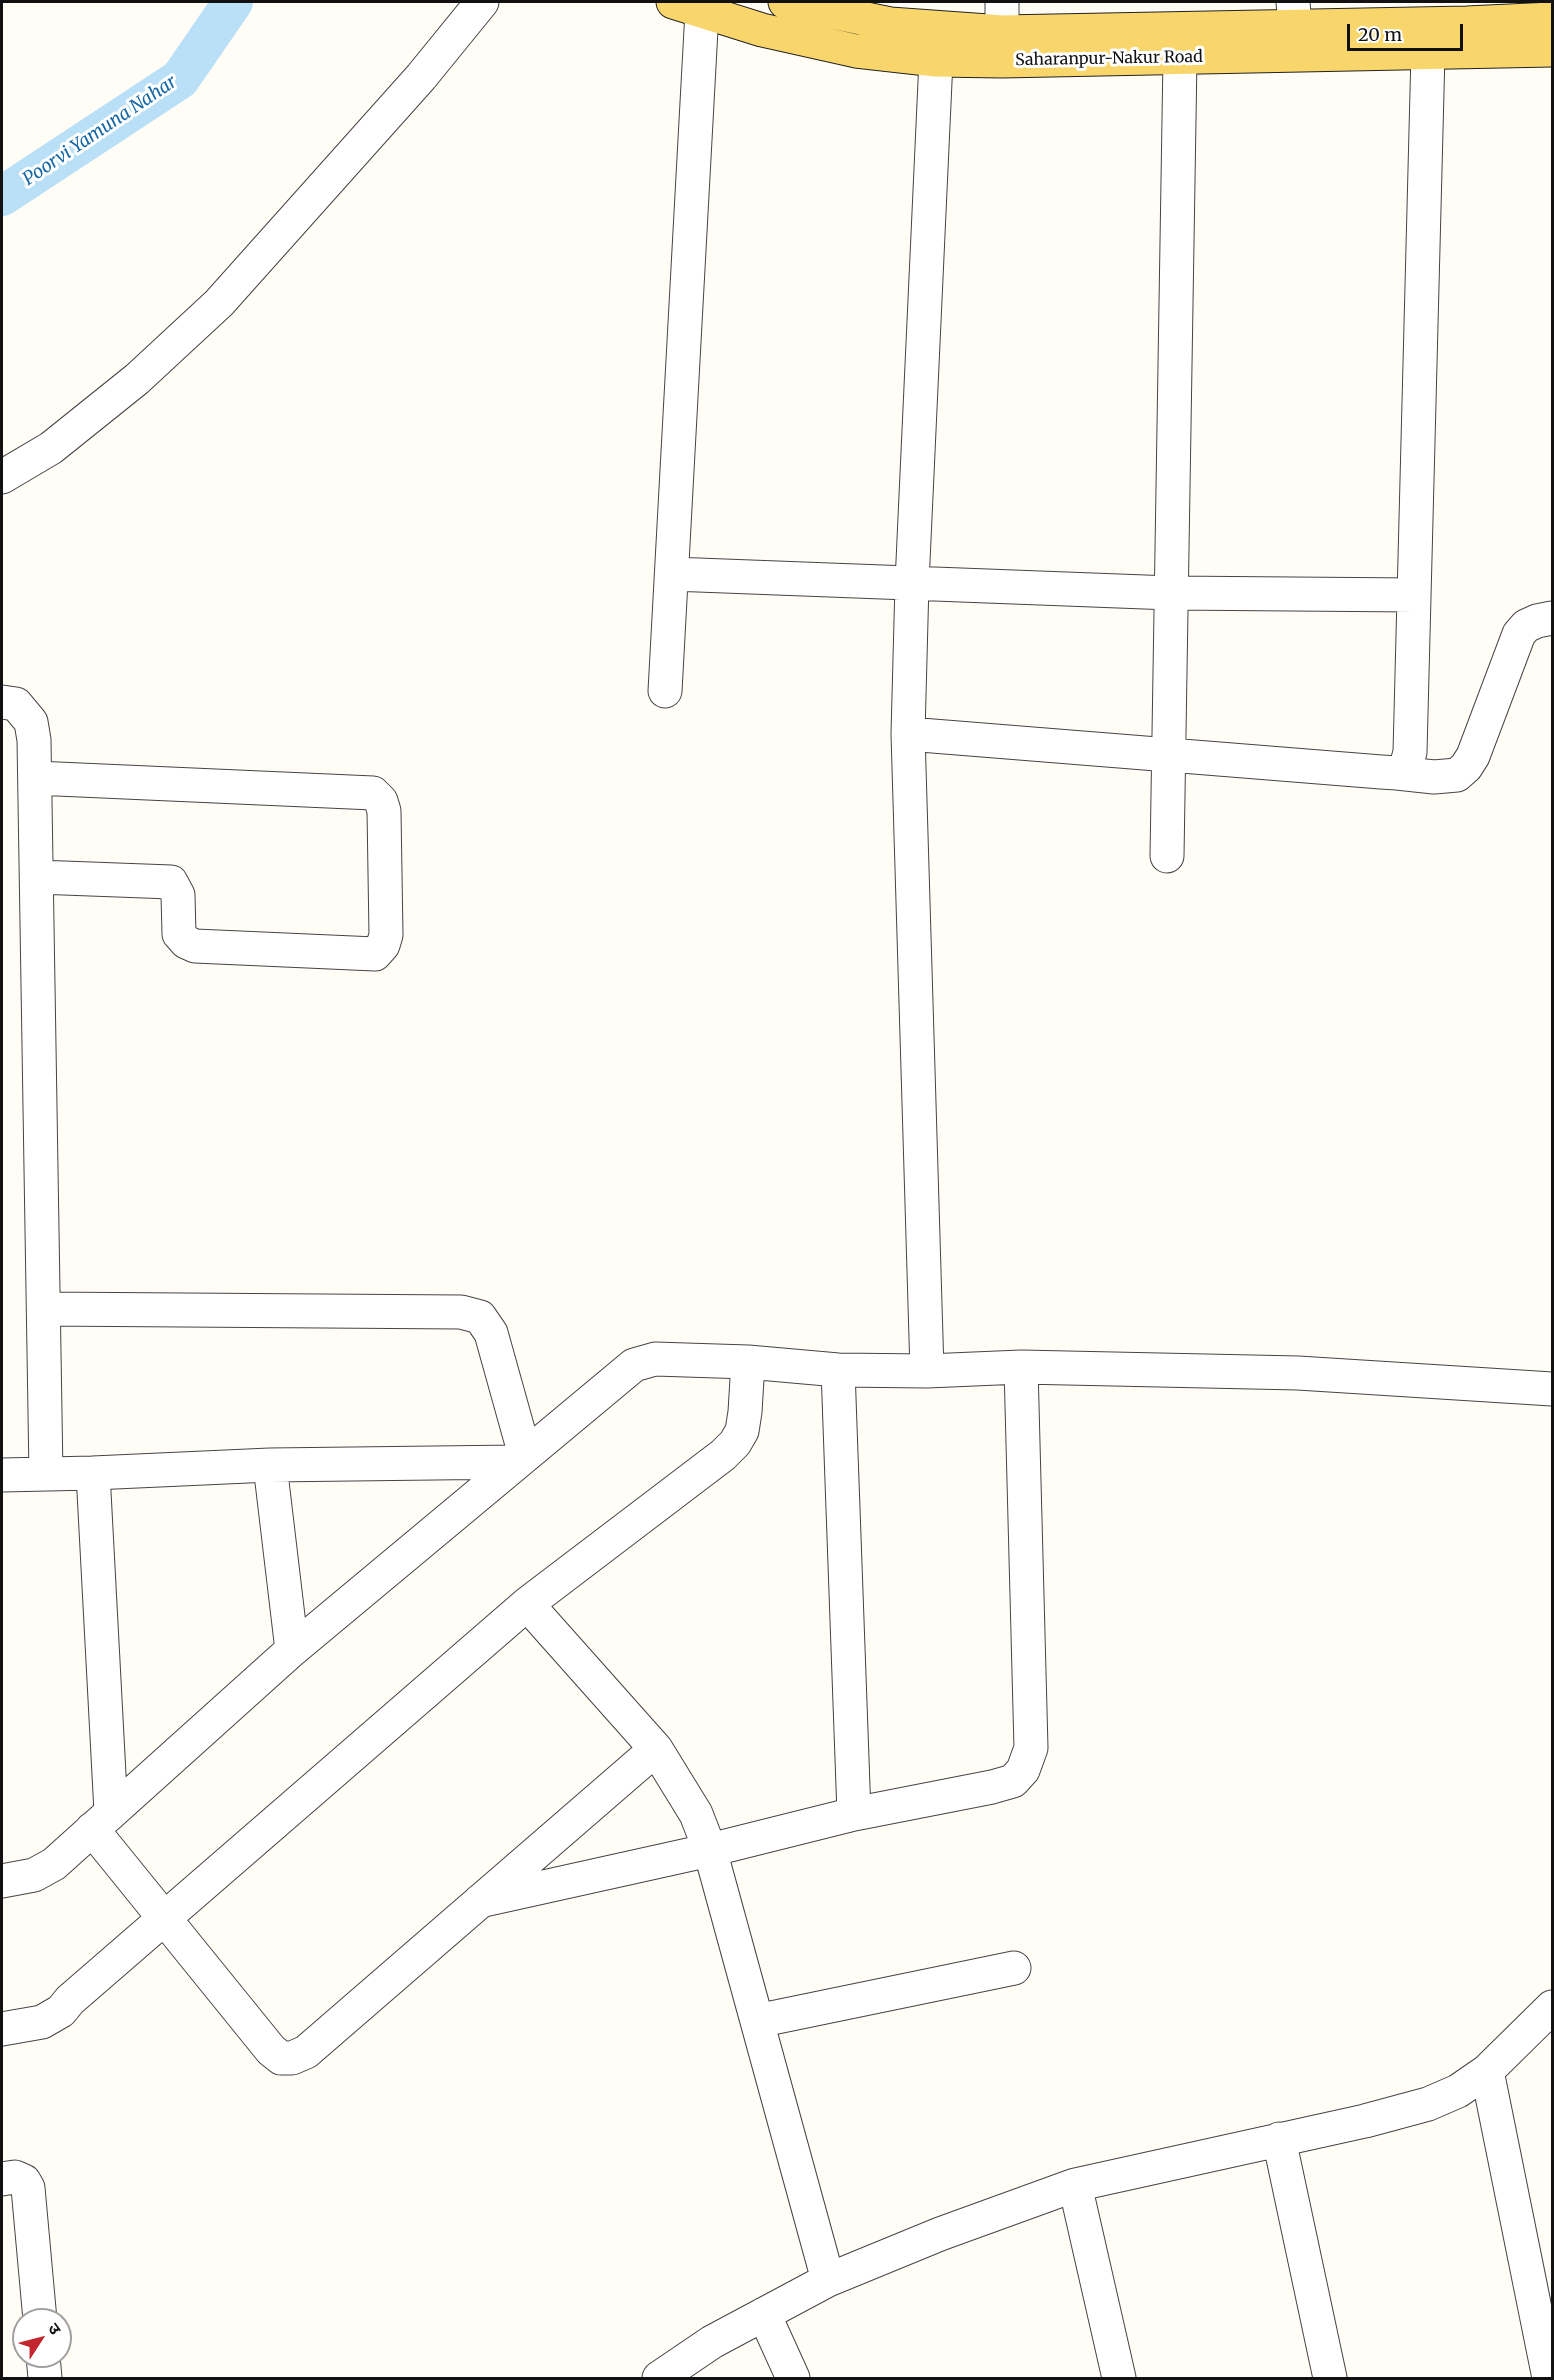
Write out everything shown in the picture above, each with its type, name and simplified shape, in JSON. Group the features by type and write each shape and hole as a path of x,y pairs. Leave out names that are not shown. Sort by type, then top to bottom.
{"main road":[{"name":"Saharanpur-Nakur Road","path":"785,2 890,24 1002,17 1294,14 1552,19"},
{"name":"Saharanpur-Nakur Road","path":"688,6 762,30 856,51 936,60 1180,58 1552,50"}],"street":[{"path":"2,477 51,448 129,386 219,303 421,77 482,2"},
{"path":"666,691 672,574 688,6"},
{"path":"1397,773 1406,767 1410,752 1428,53"},
{"path":"1167,856 1180,58"},
{"path":"927,1371 908,734 912,583 936,60"},
{"path":"672,574 1171,593 1414,595"},
{"path":"908,734 1434,777 1457,775 1473,756 1519,634 1526,626 1552,618"},
{"path":"2,702 16,704 31,722 34,740 46,1474"},
{"path":"35,778 373,793 381,801 384,811 386,935 383,945 375,954 195,946 186,942 180,934 178,895 171,882 37,877"},
{"path":"44,1309 461,1312 480,1317 491,1333 520,1459"},
{"path":"2,1881 34,1875 54,1864 292,1650 634,1365 654,1359 748,1362 838,1370 927,1371 1021,1368 1298,1373 1552,1389"},
{"path":"2,2029 42,2022 60,2011 528,1604 735,1443 742,1431 746,1412 748,1362"},
{"path":"480,1901 710,1850 854,1814 1013,1781 1023,1770 1031,1748 1021,1368"},
{"path":"838,1370 854,1814"},
{"path":"2,1475 520,1459"},
{"path":"270,1465 292,1650"},
{"path":"93,1473 102,1821 165,1918 272,2050 281,2058 292,2058 306,2052 656,1749"},
{"path":"528,1604 656,1749 696,1814 710,1850 828,2280"},
{"path":"757,2021 1014,1968"},
{"path":"659,2379 712,2342 828,2280 940,2234 1075,2185 1365,2121 1428,2104 1458,2091 1487,2071 1552,2007"},
{"path":"1487,2071 1549,2379"},
{"path":"1279,2139 1330,2379"},
{"path":"2,2179 15,2177 24,2181 28,2188 39,2308"},
{"path":"1075,2185 1119,2379"},
{"path":"764,2314 792,2379"}],"waterway":[{"name":"Poorvi Yamuna Nahar","path":"2,196 180,79 233,2"}]}
